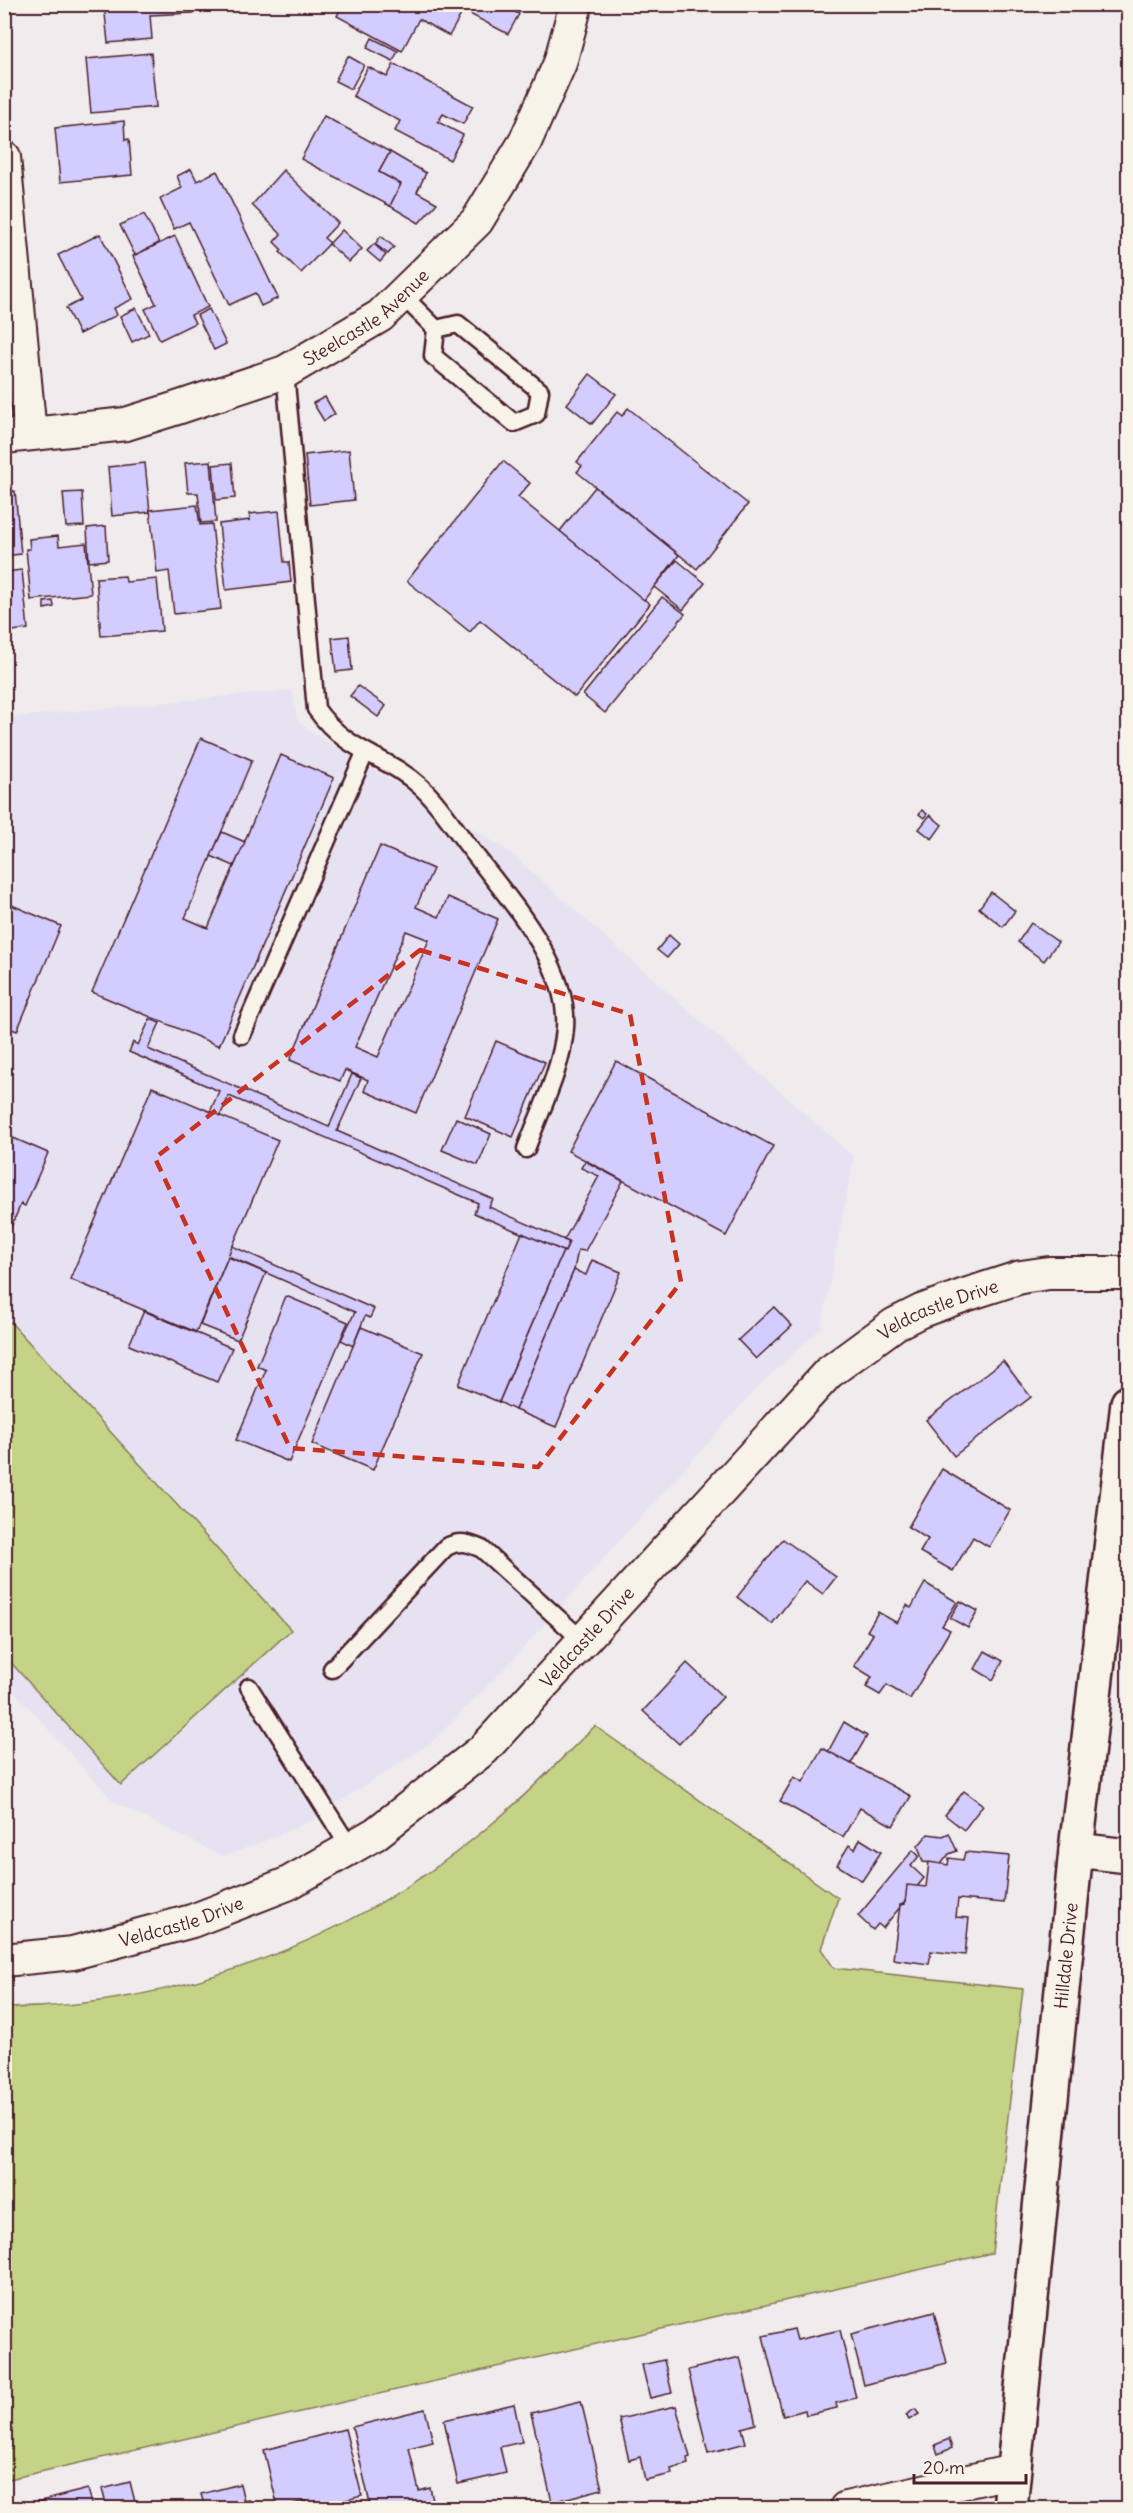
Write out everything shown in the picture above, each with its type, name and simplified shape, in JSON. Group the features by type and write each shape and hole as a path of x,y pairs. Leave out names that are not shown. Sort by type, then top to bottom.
{"street":[{"name":"Steelcastle Avenue","path":"17,435 126,424 285,372 380,316 477,221 525,142 560,63 576,4"},
{"path":"4,157 17,435"},
{"name":"Veldcastle Drive","path":"4,1960 73,1953 192,1921 287,1884 375,1834 484,1749 828,1373 895,1324 921,1311 1021,1277 1082,1271 1128,1273"},
{"name":"Hilldale Drive","path":"1010,2508 1076,1850 1128,1403"},
{"path":"1076,1850 1128,1856"},
{"path":"846,2508 1014,2471"}],"lane":[{"path":"402,295 436,329"},
{"path":"458,324 540,390 536,414 514,423 432,356 436,329 458,324"},
{"path":"285,372 316,709 330,728 348,744 421,787 526,923 551,965 562,998 565,1027 559,1057 526,1149"},
{"path":"242,1035 365,753"},
{"path":"332,1669 446,1547 455,1543 465,1542 482,1549 583,1641"},
{"path":"249,1686 350,1848"}],"highlighted area":[{"path":"420,950 630,1014 681,1282 538,1467 290,1448 155,1158"}],"shaded area":[{"path":"292,690 297,719 308,730 507,850 854,1157 821,1328 758,1387 507,1666 431,1743 305,1824 224,1857 114,1802 5,1681 5,718"}],"green space":[{"path":"4,1315 291,1630 121,1785 5,1656"},
{"path":"595,1726 838,1898 821,1949 834,1968 1023,1989 992,2253 5,2480 5,2008 69,2005 133,1996 196,1981 258,1961 318,1936 376,1906 430,1871 482,1832"}],"building":[{"path":"104,4 192,4 193,13 150,15 152,39 108,43"},
{"path":"343,4 451,4 463,11 449,36 419,19 402,51 337,16"},
{"path":"465,4 501,4 519,14 508,34 462,10"},
{"path":"372,38 398,51 393,61 367,48"},
{"path":"151,53 156,107 91,113 86,59"},
{"path":"348,56 364,65 351,89 335,81"},
{"path":"394,64 473,106 463,124 443,114 438,122 463,135 450,160 395,131 400,121 353,96 368,67 387,77"},
{"path":"324,116 390,152 379,172 401,184 390,206 301,159"},
{"path":"124,121 125,140 129,139 132,175 60,182 55,128"},
{"path":"390,152 426,173 417,192 437,203 419,223 390,206 401,184 379,172"},
{"path":"191,169 197,181 217,171 278,298 261,306 255,293 229,305 189,222 174,229 160,199 182,188 177,176"},
{"path":"283,170 338,223 324,238 330,243 301,273 280,252 282,250 274,242 281,234 252,205"},
{"path":"144,214 159,243 135,255 120,225"},
{"path":"342,230 362,249 349,262 329,244"},
{"path":"100,234 133,299 114,308 117,315 79,334 66,308 81,300 58,255"},
{"path":"175,236 208,307 191,315 195,323 160,340 145,309 156,304 133,256"},
{"path":"381,236 394,247 388,254 375,244"},
{"path":"374,244 386,255 380,262 367,251"},
{"path":"136,308 149,334 132,342 120,316"},
{"path":"209,309 226,344 214,350 197,315"},
{"path":"590,374 616,394 592,424 567,404"},
{"path":"325,397 335,414 324,421 313,403"},
{"path":"628,408 748,504 697,569 577,472 582,466 577,462 617,412 622,416"},
{"path":"349,450 354,500 310,505 305,455"},
{"path":"211,461 216,522 201,523 198,493 188,493 185,463"},
{"path":"503,461 530,483 518,497 650,604 575,697 480,620 470,632 407,581"},
{"path":"145,463 150,512 112,516 108,467"},
{"path":"232,463 235,498 216,500 213,465"},
{"path":"595,487 679,555 644,600 560,531"},
{"path":"15,491 21,554 4,556 4,492"},
{"path":"82,492 84,526 66,527 63,493"},
{"path":"197,505 200,525 212,524 221,609 174,614 169,571 157,573 150,510"},
{"path":"279,511 284,562 289,562 291,582 226,590 219,524 250,520 249,514"},
{"path":"106,526 108,560 89,562 87,528"},
{"path":"58,536 59,546 86,543 91,594 31,600 26,549 30,549 29,539"},
{"path":"677,560 705,583 683,610 654,587"},
{"path":"22,570 28,629 4,632 4,572"},
{"path":"125,576 126,582 157,579 162,631 101,636 96,578"},
{"path":"662,597 685,614 605,713 583,695"},
{"path":"53,601 54,607 44,609 44,602"},
{"path":"349,636 352,670 336,672 332,638"},
{"path":"358,686 386,706 378,717 350,696"},
{"path":"201,738 252,760 185,918 208,928 281,755 334,778 219,1046 92,992"},
{"path":"922,810 927,814 924,818 919,814"},
{"path":"930,815 942,825 932,839 919,829"},
{"path":"222,832 245,842 234,866 211,856"},
{"path":"380,846 433,869 416,907 439,917 448,897 498,919 416,1113 364,1091 368,1080 345,1070 340,1081 290,1060","holes":["406,931 429,940 378,1057 355,1047"]},
{"path":"991,892 1015,911 1003,927 979,908"},
{"path":"7,903 61,926 17,1031 4,1026 4,910"},
{"path":"1031,923 1058,942 1044,961 1018,942"},
{"path":"669,935 679,944 667,958 657,950"},
{"path":"150,1019 160,1023 148,1049 329,1127 352,1074 361,1078 337,1131 493,1199 489,1207 569,1242 565,1252 474,1213 478,1203 229,1096 220,1116 210,1112 219,1091 129,1052 133,1042 138,1045"},
{"path":"496,1041 545,1062 513,1137 465,1116"},
{"path":"616,1061 773,1146 726,1236 568,1151"},
{"path":"152,1087 278,1140 196,1332 70,1279"},
{"path":"456,1118 491,1134 478,1165 442,1150"},
{"path":"4,1134 48,1153 25,1206 21,1204 8,1234 4,1232"},
{"path":"585,1161 623,1181 585,1251 578,1250 574,1270 515,1410 499,1402 563,1251 565,1252 569,1242 564,1240 599,1176 581,1168"},
{"path":"522,1233 563,1251 499,1402 458,1385"},
{"path":"232,1246 374,1309 370,1318 365,1316 353,1346 341,1340 355,1312 228,1256"},
{"path":"228,1257 266,1273 238,1340 200,1325"},
{"path":"592,1260 621,1272 556,1427 515,1410 574,1270 586,1275"},
{"path":"286,1296 348,1322 289,1462 236,1440 266,1370 257,1366"},
{"path":"774,1307 792,1326 756,1359 738,1340"},
{"path":"144,1311 232,1348 217,1382 129,1345"},
{"path":"361,1327 423,1353 373,1470 312,1444"},
{"path":"1003,1361 1031,1397 954,1456 926,1420"},
{"path":"942,1469 1010,1510 989,1547 973,1537 953,1571 920,1552 928,1539 908,1527"},
{"path":"783,1539 836,1577 823,1594 805,1581 772,1624 737,1597"},
{"path":"925,1583 957,1602 942,1626 950,1630 910,1699 887,1685 880,1695 866,1687 872,1677 854,1666 873,1634 867,1631 878,1612 897,1623 907,1605 911,1608"},
{"path":"960,1601 978,1611 968,1628 950,1618"},
{"path":"985,1651 1003,1661 993,1680 975,1669"},
{"path":"687,1663 723,1697 679,1744 643,1711"},
{"path":"844,1722 867,1736 850,1765 828,1752"},
{"path":"822,1748 911,1796 893,1826 860,1808 843,1837 780,1801 794,1777 803,1782"},
{"path":"964,1791 983,1805 964,1830 945,1815"},
{"path":"949,1833 957,1851 949,1854 941,1864 923,1862 918,1846 928,1834 943,1836"},
{"path":"860,1839 881,1852 862,1881 837,1865 849,1845 855,1849"},
{"path":"913,1850 919,1856 911,1866 924,1878 883,1928 878,1924 873,1930 858,1916"},
{"path":"965,1852 1009,1856 1004,1903 958,1899 956,1917 969,1918 965,1955 931,1951 929,1964 893,1959 900,1905 905,1904 907,1885 926,1887 929,1862 948,1865 949,1858 963,1860"},
{"path":"934,2312 947,2363 864,2385 851,2334"},
{"path":"794,2329 797,2340 840,2330 856,2398 836,2403 837,2408 806,2415 805,2410 783,2416 763,2336"},
{"path":"740,2357 756,2424 742,2428 746,2443 708,2453 688,2370"},
{"path":"664,2360 672,2393 650,2398 642,2365"},
{"path":"581,2401 602,2489 552,2502 531,2413"},
{"path":"514,2404 522,2442 500,2447 506,2473 458,2484 444,2420"},
{"path":"676,2406 690,2457 687,2458 688,2464 671,2469 672,2474 645,2480 640,2457 629,2460 619,2419"},
{"path":"425,2409 433,2442 409,2448 419,2491 430,2488 435,2508 371,2508 352,2427"},
{"path":"915,2409 919,2414 909,2420 906,2415"},
{"path":"345,2429 362,2496 338,2502 340,2508 307,2508 305,2501 278,2508 264,2450"},
{"path":"949,2439 952,2448 938,2454 935,2445"},
{"path":"130,2482 136,2506 107,2508 102,2489"},
{"path":"240,2484 244,2501 249,2500 251,2508 205,2508 201,2494"},
{"path":"88,2489 93,2507 17,2508 17,2507"}]}
